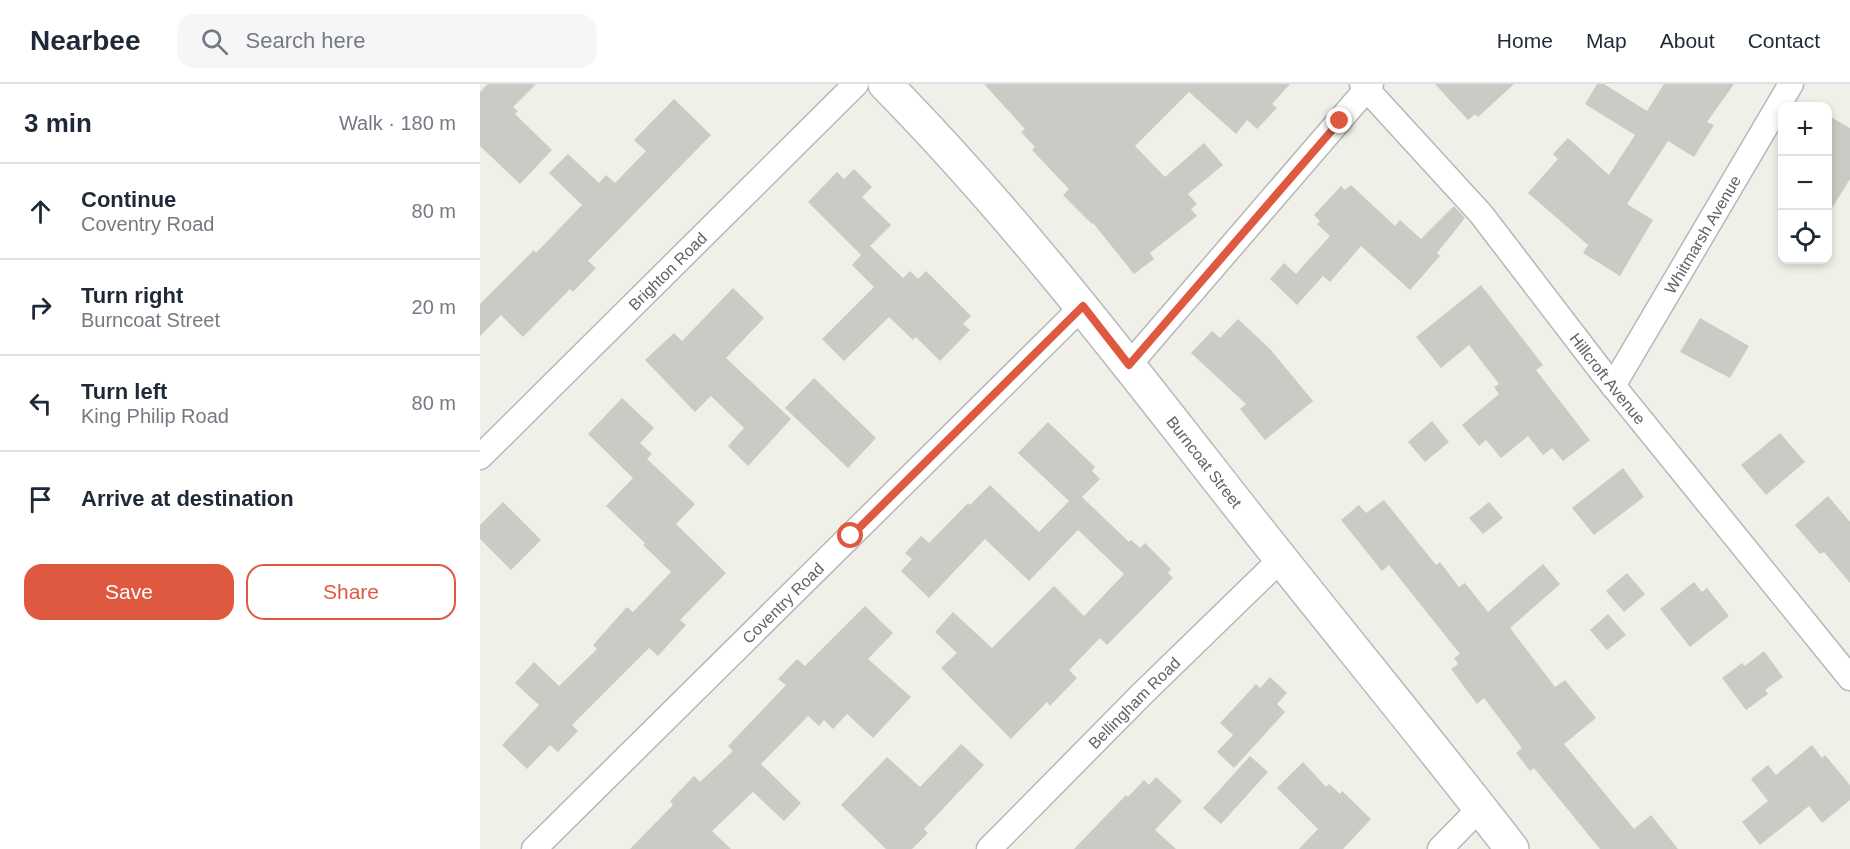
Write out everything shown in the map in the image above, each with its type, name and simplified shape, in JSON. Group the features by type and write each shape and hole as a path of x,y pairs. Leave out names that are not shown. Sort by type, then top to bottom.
{"main road":[{"name":"Burncoat Street","path":"885,84 998,206 1083,306 1512,849"}],"street":[{"name":"Brighton Road","path":"480,457 855,84"},
{"name":"Whitmarsh Avenue","path":"1614,386 1791,84"},
{"name":"Hillcroft Avenue","path":"1367,86 1481,214 1614,386 1850,678"},
{"path":"1129,365 1367,86"},
{"name":"Coventry Road","path":"534,849 1083,306"},
{"name":"Bellingham Road","path":"989,849 1143,693 1281,559"},
{"path":"1440,849 1480,808"}],"building":[{"path":"488,84 536,84 513,107 518,111 515,114 552,150 520,184 480,146 480,92"},
{"path":"984,84 1290,84 1272,104 1277,108 1257,129 1247,120 1236,134 1189,92 1135,146 1165,177 1204,143 1223,165 1188,194 1197,204 1191,209 1197,216 1150,253 1154,259 1134,274 1093,223 1063,195 1069,189 1032,150 1035,147 1021,132 1025,129"},
{"path":"1435,84 1514,84 1478,117 1475,114 1468,120"},
{"path":"1597,84 1604,84 1647,111 1664,84 1734,84 1707,122 1714,125 1694,157 1668,141 1627,204 1653,220 1620,276 1583,253 1588,245 1528,193 1558,159 1553,154 1568,138 1609,175 1635,135 1585,104"},
{"path":"674,99 711,135 588,261 596,268 573,292 570,289 523,337 501,315 480,336 480,304 534,250 536,253 582,205 549,173 568,154 599,183 606,175 615,183 646,151 634,140"},
{"path":"1832,118 1850,128 1850,179 1832,208"},
{"path":"854,169 872,187 862,197 891,225 870,246 903,278 910,271 918,279 926,271 971,316 963,324 970,330 940,361 916,337 913,340 889,317 844,361 822,339 874,287 852,265 861,255 808,202 837,172 844,179"},
{"path":"1351,185 1395,226 1400,220 1421,239 1454,206 1465,218 1437,253 1440,256 1410,290 1361,246 1330,282 1323,276 1297,305 1270,279 1284,263 1296,274 1330,236 1317,224 1320,221 1314,215 1341,186 1345,190"},
{"path":"1481,285 1543,365 1536,370 1590,440 1563,461 1552,448 1543,455 1528,436 1501,458 1486,440 1479,446 1462,425 1499,394 1494,387 1499,384 1469,345 1441,368 1416,337"},
{"path":"733,288 764,318 726,358 791,419 748,466 728,446 744,428 711,396 695,412 645,360 674,333 682,341"},
{"path":"1700,318 1749,346 1730,378 1680,352"},
{"path":"1238,319 1270,349 1313,401 1265,440 1240,409 1246,404 1191,353 1212,331 1220,338"},
{"path":"814,378 876,438 848,468 785,408"},
{"path":"622,398 654,428 640,443 652,454 647,459 695,504 676,524 726,573 680,620 686,625 658,656 649,648 572,725 578,731 558,752 550,745 527,769 502,745 539,705 515,683 534,662 559,686 597,649 593,645 627,607 633,612 671,572 643,545 645,543 606,506 633,478 588,434"},
{"path":"1432,421 1449,442 1425,462 1408,442"},
{"path":"1048,422 1095,467 1092,471 1100,479 1082,497 1129,542 1131,540 1140,548 1145,543 1171,569 1168,573 1173,578 1107,645 1100,638 1069,670 1077,678 1050,706 1047,702 1011,739 941,668 957,653 935,632 953,612 992,648 1054,586 1084,616 1124,574 1078,530 1029,581 985,539 929,598 901,571 912,559 905,553 921,536 929,543 968,503 970,505 990,485 1039,532 1069,501 1018,453"},
{"path":"1780,433 1805,462 1766,495 1741,465"},
{"path":"1623,468 1644,497 1594,535 1572,508"},
{"path":"1828,496 1850,522 1850,583 1824,552 1820,554 1795,525"},
{"path":"1384,500 1436,565 1440,562 1459,587 1465,583 1488,612 1543,564 1560,584 1510,628 1555,687 1565,680 1596,718 1564,744 1634,829 1651,815 1678,849 1600,849 1534,768 1530,771 1516,753 1522,748 1484,698 1477,704 1451,669 1458,664 1454,658 1460,654 1389,565 1382,571 1341,520 1359,505 1366,513"},
{"path":"503,502 541,540 511,570 480,539 480,525"},
{"path":"1489,502 1503,518 1483,534 1469,518"},
{"path":"1627,573 1645,594 1624,612 1606,591"},
{"path":"1694,582 1702,592 1707,588 1729,616 1690,647 1660,609"},
{"path":"865,606 893,633 868,659 911,697 873,738 847,714 833,729 824,720 819,726 808,716 761,764 801,803 784,821 753,792 712,831 731,849 630,849 673,805 670,801 694,776 700,782 733,751 728,746 786,685 778,679 797,659 805,666"},
{"path":"1608,614 1626,635 1607,650 1590,630"},
{"path":"1764,651 1783,677 1765,690 1768,694 1746,710 1722,678 1742,663 1745,666"},
{"path":"1270,677 1287,693 1277,704 1285,712 1234,768 1217,752 1233,735 1220,723 1256,684 1260,688"},
{"path":"961,744 984,765 924,829 928,833 912,849 886,849 841,805 887,757 920,787"},
{"path":"1812,745 1822,758 1825,755 1850,785 1850,800 1822,823 1809,806 1760,845 1742,822 1768,801 1751,779 1768,765 1776,775"},
{"path":"1250,756 1268,772 1221,824 1203,808"},
{"path":"1303,762 1326,787 1329,784 1340,794 1342,791 1371,819 1343,849 1299,849 1318,829 1277,788"},
{"path":"1156,777 1182,801 1155,830 1176,849 1074,849 1126,795 1128,797 1144,780 1149,785"}],"route":[{"path":"851,536 1083,306 1129,365 1340,121"}]}
